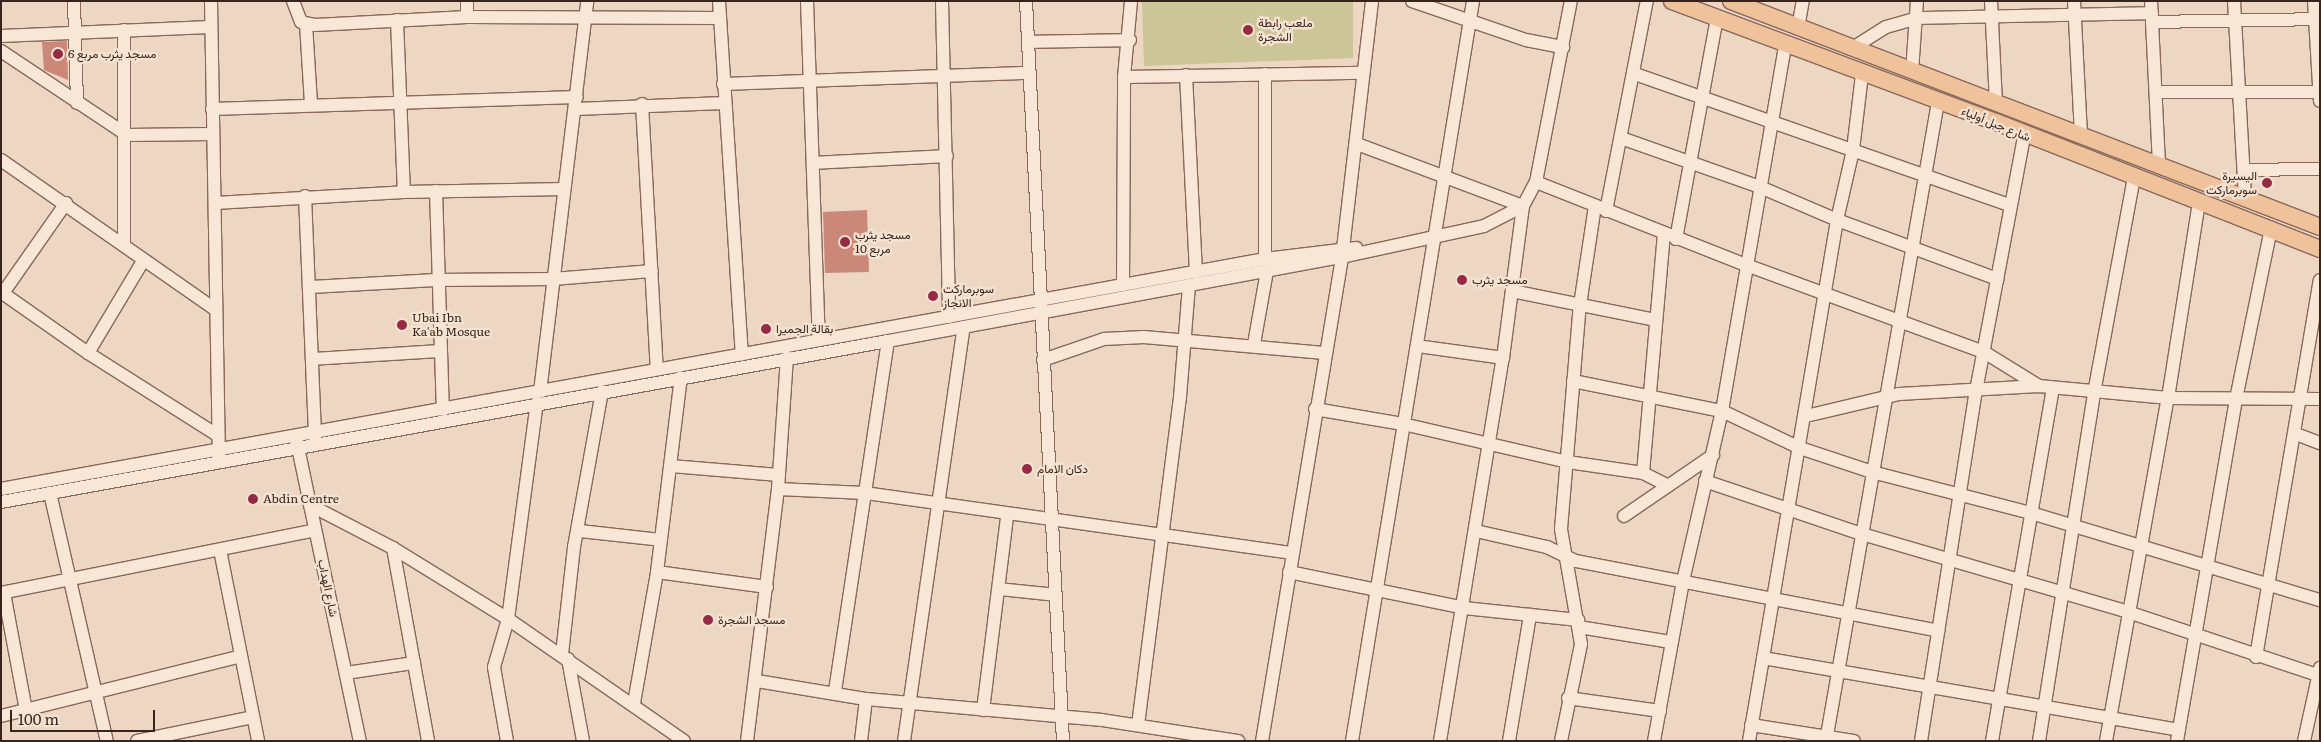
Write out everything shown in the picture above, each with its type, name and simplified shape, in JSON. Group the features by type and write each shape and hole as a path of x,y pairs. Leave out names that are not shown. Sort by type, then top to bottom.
{"main road":[{"name":"شارع جبل أولياء","path":"1672,1 2199,203 2271,228 2320,249"},
{"name":"شارع جبل أولياء","path":"1731,1 1851,49 2159,166 2319,224"}],"street":[{"path":"74,1 76,103"},
{"path":"211,1 217,435 219,456"},
{"path":"293,1 296,16 306,24 467,17 720,18"},
{"path":"467,1 467,17"},
{"path":"506,741 494,666 508,619 539,398 587,1"},
{"path":"719,1 724,103 742,354"},
{"path":"807,1 819,340"},
{"path":"942,1 947,156 949,317"},
{"path":"1026,1 1063,741"},
{"path":"1123,285 1124,77 1130,40 1131,1"},
{"path":"1262,741 1342,252 1357,144 1372,1"},
{"path":"1412,1 1471,19 1526,40 1562,47"},
{"path":"1352,741 1473,1"},
{"path":"1440,741 1464,608 1504,358 1523,206 1536,182 1571,1"},
{"path":"1561,741 1568,698 1580,653 1578,624 1564,557 1561,529 1580,305 1600,209 1621,138 1635,74 1647,1"},
{"path":"1798,28 1803,1"},
{"path":"1912,72 1918,18 1917,1"},
{"path":"1991,1 1996,104"},
{"path":"2234,1 2245,198"},
{"path":"2314,1 2318,19 2320,101"},
{"path":"1851,49 1886,26 1918,18 1992,15 2074,7 2235,20 2318,19"},
{"path":"2074,7 2081,136"},
{"path":"2152,12 2158,92 2159,166"},
{"path":"1676,238 1692,162 1717,18"},
{"path":"398,20 403,102 404,192"},
{"path":"306,24 311,104"},
{"path":"1,36 210,27"},
{"path":"124,30 126,135 124,246"},
{"path":"1028,42 1130,40"},
{"path":"1654,741 1683,581 1722,412 1770,121 1785,45"},
{"path":"1,51 126,135 212,134"},
{"path":"723,84 1030,73"},
{"path":"1124,77 1363,73"},
{"path":"1254,344 1266,265 1265,74"},
{"path":"1635,74 2009,205"},
{"path":"1749,741 1806,416 1837,220 1853,150 1862,74"},
{"path":"1186,76 1196,272"},
{"path":"2158,92 2320,92"},
{"path":"212,109 403,102 724,103"},
{"path":"1826,739 1884,398 1902,320 1938,102"},
{"path":"642,104 657,369"},
{"path":"1921,741 1976,391 2009,205 2024,136"},
{"path":"1621,138 1760,187 1914,250 1997,279"},
{"path":"1357,144 1523,206"},
{"path":"813,163 947,156"},
{"path":"1,160 66,203 143,261 216,310"},
{"path":"2244,170 2320,169"},
{"path":"2039,741 2094,393 2134,177"},
{"path":"1536,182 1746,266 1902,320 1984,352 2039,386"},
{"path":"215,203 305,196 404,192 564,189"},
{"path":"436,191 438,351 443,410"},
{"path":"305,196 311,288 315,438"},
{"path":"66,203 2,293 88,353 217,435"},
{"path":"2106,741 2168,398 2199,203"},
{"path":"315,438 443,410 602,392 787,357 964,327 1123,285 1196,272 1266,265 1374,248 1484,226 1523,206"},
{"path":"1763,658 1837,674 1999,699 2110,719 2178,735 2236,399 2271,228"},
{"path":"1643,472 1664,234"},
{"path":"88,353 143,261"},
{"path":"1,502 219,456 539,398 657,369 949,317 1040,307 1189,285 1266,265"},
{"path":"311,288 436,280 553,279 652,271"},
{"path":"2256,657 2317,323 2320,280"},
{"path":"1138,725 1162,533 1189,285"},
{"path":"1512,291 1656,320"},
{"path":"904,741 964,327"},
{"path":"1043,360 1104,339 1184,338 1324,353"},
{"path":"834,691 888,341"},
{"path":"1417,346 1504,358"},
{"path":"312,359 438,351"},
{"path":"747,741 757,681 778,489 787,357"},
{"path":"634,703 657,572 681,377"},
{"path":"1573,381 1649,395 1722,412 1800,448 1872,472 2031,513 2320,600"},
{"path":"1806,416 1899,394 2039,386 2094,393 2168,398 2320,399"},
{"path":"1992,741 2053,388"},
{"path":"583,741 565,656 574,548 580,531 602,392"},
{"path":"1315,409 1403,424 1568,462 1643,472 1668,486"},
{"path":"2296,434 2320,443"},
{"name":"شارع الهداب","path":"297,441 360,741"},
{"path":"1624,516 1713,455"},
{"path":"1,489 219,456"},
{"path":"671,466 779,475"},
{"path":"1705,481 1862,534 2128,612 2256,657 2319,673 2304,741"},
{"path":"778,489 865,493 1007,516 1162,533 1292,553"},
{"path":"50,492 107,741"},
{"path":"310,505 392,548 508,619 634,703 679,739"},
{"path":"983,710 1000,589 1007,516"},
{"path":"26,710 2,593 315,530"},
{"path":"580,531 661,540"},
{"path":"1476,531 1547,547 1564,557 1773,600 1938,631"},
{"path":"392,548 428,741"},
{"path":"220,550 258,741"},
{"path":"657,572 767,587"},
{"path":"1289,572 1464,608 1530,615 1671,642"},
{"path":"1000,589 1056,595"},
{"path":"1509,741 1530,615"},
{"path":"1,716 241,656"},
{"path":"346,673 414,663"},
{"path":"757,681 834,691 866,699 1062,716 1138,725 1238,741"},
{"path":"1568,698 1660,711"},
{"path":"861,741 866,699"},
{"path":"136,741 253,717"},
{"path":"1751,725 1826,739 1854,741"}],"shaded area":[{"name":"ملعب رابطة الشجرة","path":"1142,1 1353,1 1353,58 1144,66"}],"building":[{"name":"مسجد يثرب مربع 6","path":"67,41 68,80 44,70 42,42"},
{"name":"مسجد يثرب مربع 10","path":"867,210 869,272 825,273 823,212"}],"place":[{"name":"ملعب رابطة الشجرة","path":"1248,30"},
{"name":"مسجد يثرب مربع 6","path":"58,54"},
{"name":"اليسيرة سوبرماركت","path":"2267,183"},
{"name":"مسجد يثرب مربع 10","path":"845,242"},
{"name":"مسجد يثرب","path":"1462,280"},
{"name":"سوبرماركت الانجاز","path":"933,296"},
{"name":"Ubai Ibn Ka'ab Mosque","path":"402,325"},
{"name":"بقالة الجميرا","path":"766,329"},
{"name":"دكان الامام","path":"1027,469"},
{"name":"Abdin Centre","path":"253,499"},
{"name":"مسجد الشجرة","path":"708,620"}]}
